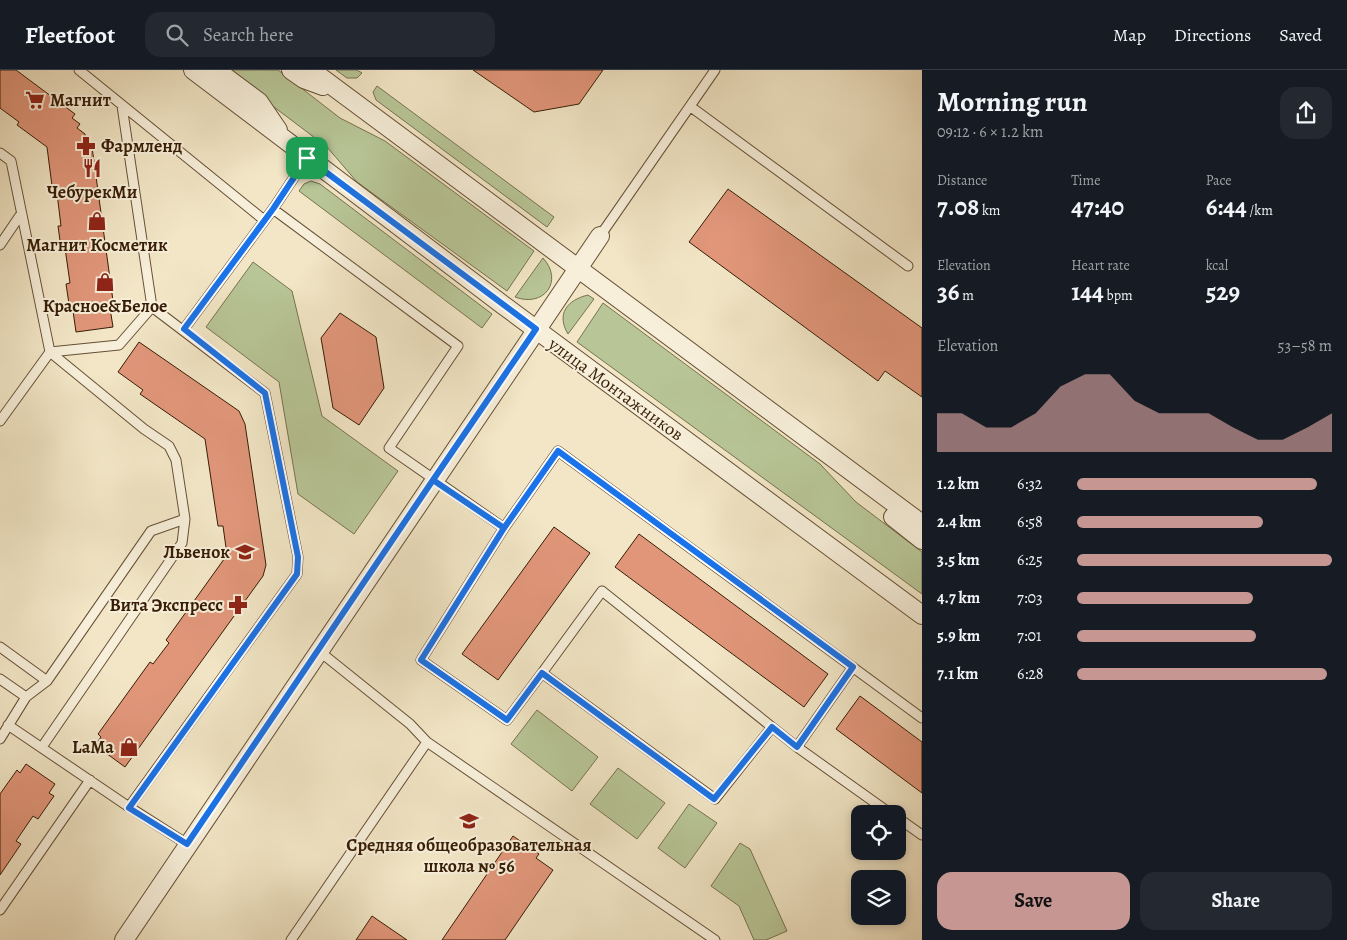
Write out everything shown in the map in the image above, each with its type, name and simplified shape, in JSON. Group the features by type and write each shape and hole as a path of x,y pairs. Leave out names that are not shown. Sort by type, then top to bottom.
{"street":[{"name":"улица Монтажников","path":"192,70 536,329 922,615"},
{"path":"216,70 259,102 286,142"},
{"path":"291,70 304,79 342,94"},
{"path":"311,70 579,267 922,524"},
{"path":"124,940 433,480 600,236"},
{"path":"853,472 892,516 922,540"},
{"path":"842,555 882,573 922,602"}],"lane":[{"path":"79,70 264,220"},
{"path":"600,236 715,70"},
{"path":"122,106 152,307 184,329 265,393 298,557 297,574 129,808"},
{"path":"691,107 908,266"},
{"path":"0,153 11,161 50,352 144,429 169,446 176,460 185,520 182,544 42,747"},
{"path":"184,329 273,209 307,158"},
{"path":"273,209 458,346 389,448 504,528"},
{"path":"0,245 21,214"},
{"path":"0,421 50,352 119,345 152,307"},
{"path":"879,805 797,747 602,591 507,720 421,660 504,528 558,451 922,718"},
{"path":"0,739 26,697 48,681 151,531 185,520"},
{"path":"0,647 48,681"},
{"path":"319,651 410,724 427,742 715,940"},
{"path":"797,747 853,667"},
{"path":"542,673 714,799 772,727"},
{"path":"0,678 26,697"},
{"path":"8,726 42,747 129,808 187,844"},
{"path":"291,940 427,742"},
{"path":"0,910 90,780"},
{"path":"906,824 922,835"}],"green space":[{"path":"225,70 278,70 340,118 385,141 534,251 507,291 357,182 327,147"},
{"path":"336,70 357,70 362,73 357,78 347,78"},
{"path":"377,86 554,217 547,227 376,100 373,92"},
{"path":"311,181 320,184 492,314 482,328 299,191 304,184"},
{"path":"543,258 552,275 548,290 542,296 535,299 515,297"},
{"path":"253,262 292,291 322,416 398,471 354,534 298,494 279,382 206,327"},
{"path":"588,295 594,299 568,334 563,320 566,309 574,300"},
{"path":"603,303 820,464 856,502 922,552 922,594 577,342"},
{"path":"537,710 598,757 572,791 511,744"},
{"path":"618,768 665,803 637,839 590,804"},
{"path":"689,804 717,823 685,868 658,848"},
{"path":"740,843 750,849 787,931 766,940 754,940 739,906 711,886"}],"building":[{"path":"0,70 16,70 75,114 72,118 80,124 77,128 85,134 87,148 92,147 114,308 110,308 113,327 76,332 72,304 69,304 66,284 70,283 65,248 61,248 58,226 61,226 56,185 52,186 47,147 17,125 19,122 0,108"},
{"path":"473,70 603,70 579,104 534,112"},
{"path":"728,189 922,328 922,397 885,371 878,381 689,242"},
{"path":"340,313 376,337 384,388 359,425 333,408 321,338"},
{"path":"139,342 239,411 245,424 266,565 263,576 125,767 95,745 101,737 98,734 150,662 153,664 169,643 166,640 227,555 223,526 218,526 205,439 140,394 143,390 118,372"},
{"path":"554,527 590,553 498,680 462,654"},
{"path":"639,534 828,674 804,707 615,567"},
{"path":"860,696 922,742 922,793 836,729"},
{"path":"26,764 55,784 49,793 54,796 38,819 33,816 16,841 21,844 0,875 0,794 17,770 20,773"},
{"name":"Средняя общеобразовательная школа № 56","path":"513,836 539,854 536,858 553,870 505,940 442,940"},
{"name":"Средняя общеобразовательная школа № 56","path":"372,916 407,940 356,940"}],"place":[{"name":"Магнит","path":"35,100"},
{"name":"Фармленд","path":"86,146"},
{"name":"ЧебурекМи","path":"92,168"},
{"name":"Магнит Косметик","path":"97,221"},
{"name":"Красное&Белое","path":"105,282"},
{"name":"Львенок","path":"245,552"},
{"name":"Вита Экспресс","path":"238,605"},
{"name":"LaMa","path":"129,747"},
{"name":"Средняя общеобразовательная школа № 56","path":"469,821"}],"route":[{"path":"307,158 273,209 184,329 265,393 298,557 297,574 129,808 187,844 433,480 504,528 421,660 507,720 542,673 714,799 772,727 797,747 853,667 558,451 504,528 458,497 433,480 536,329 307,158"}]}
